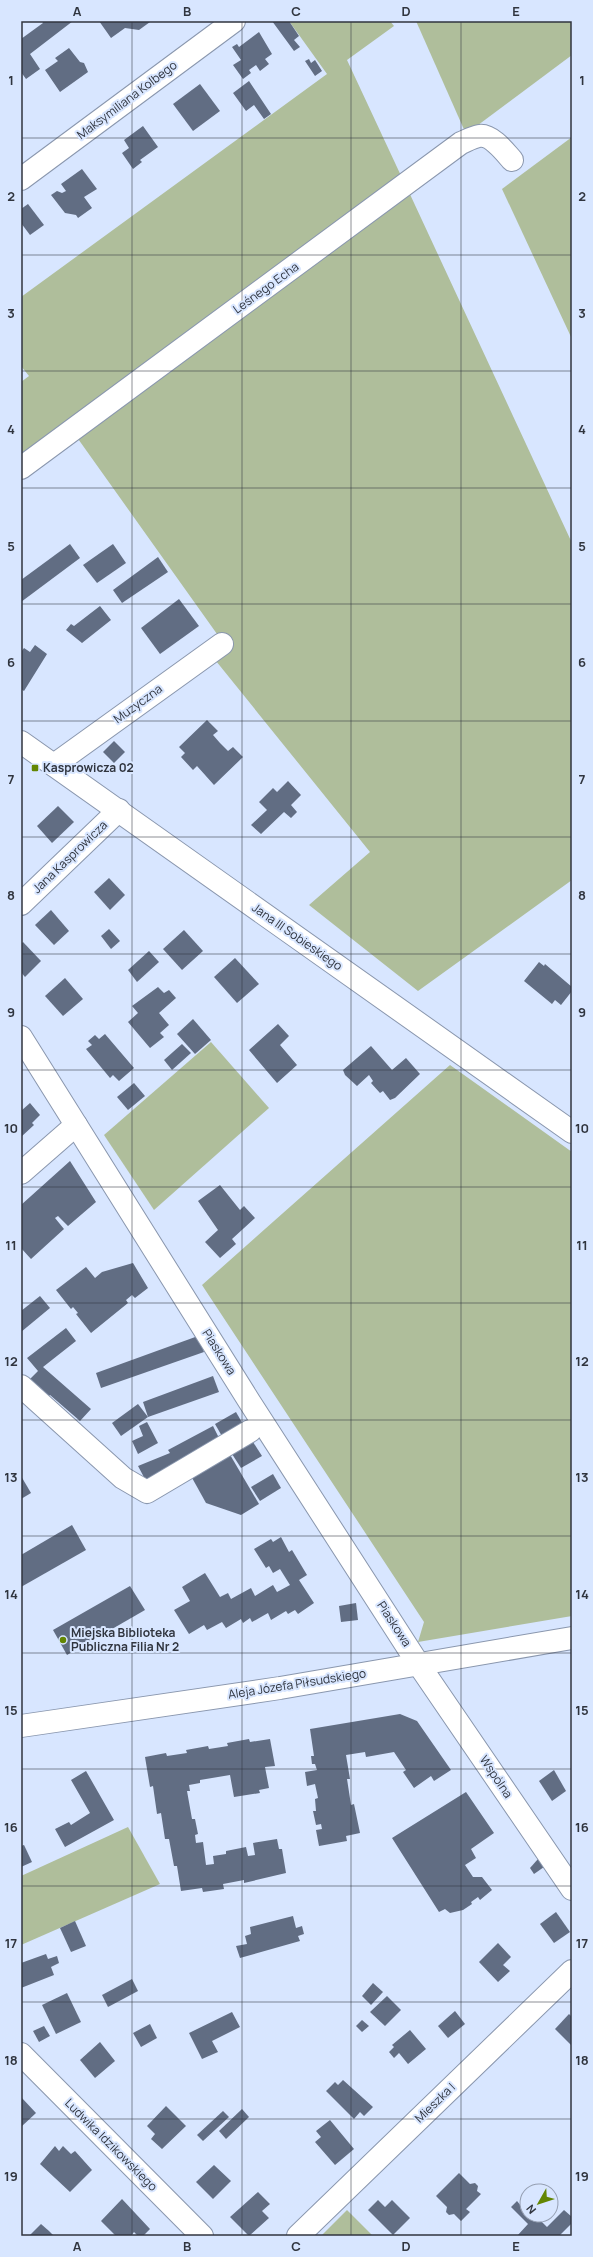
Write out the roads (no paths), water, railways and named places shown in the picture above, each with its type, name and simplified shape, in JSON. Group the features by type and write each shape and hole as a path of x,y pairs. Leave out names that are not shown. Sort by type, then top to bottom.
{"street":[{"name":"Maksymiliana Kolbego","path":"21,178 234,21"},
{"name":"Leśnego Echa","path":"21,468 461,143 479,136 486,137 496,144 512,160"},
{"name":"Muzyczna","path":"54,765 222,644"},
{"name":"Jana III Sobieskiego","path":"21,742 572,1132"},
{"name":"Jana Kasprowicza","path":"21,904 119,810"},
{"name":"Piaskowa","path":"21,1037 249,1401 419,1665"},
{"path":"21,1173 76,1125"},
{"path":"21,1386 123,1478 147,1492 250,1432"},
{"name":"Aleja Józefa Piłsudskiego","path":"21,1726 272,1689 572,1638"},
{"name":"Wspólna","path":"419,1665 572,1889"},
{"name":"Mieszka I","path":"298,2236 572,1971"},
{"name":"Ludwika Idzikowskiego","path":"21,2054 202,2236"}],"place":[{"name":"Kasprowicza 02","path":"35,768"},
{"name":"Miejska Biblioteka Publiczna Filia Nr 2","path":"63,1640"}]}
